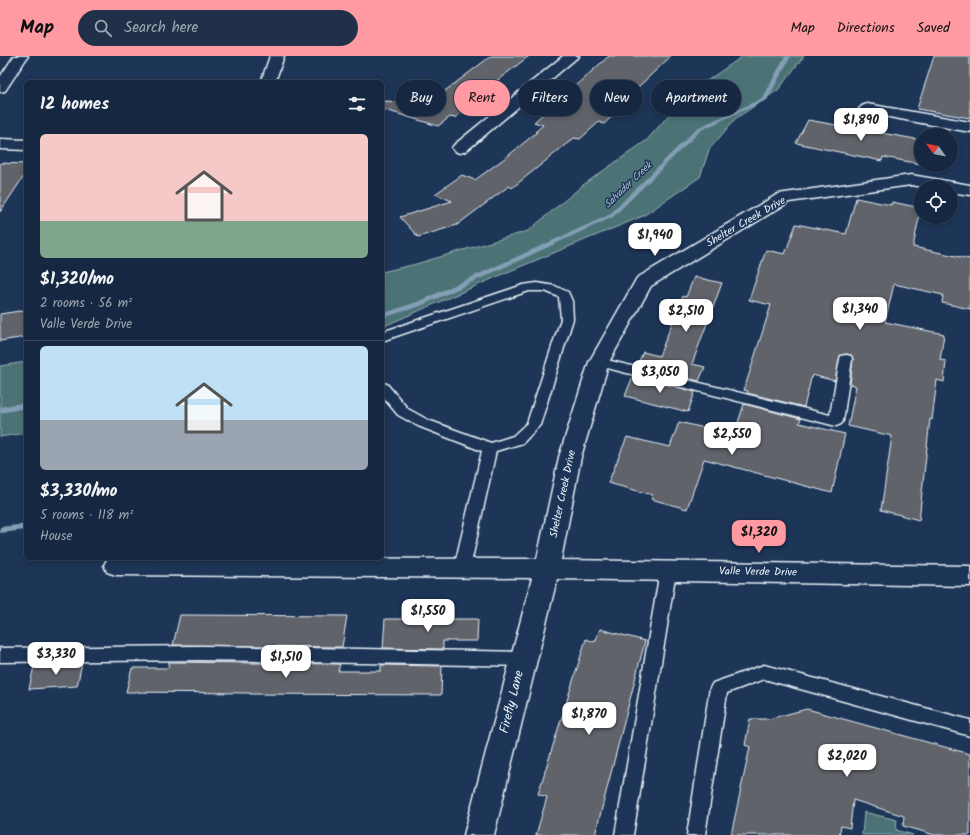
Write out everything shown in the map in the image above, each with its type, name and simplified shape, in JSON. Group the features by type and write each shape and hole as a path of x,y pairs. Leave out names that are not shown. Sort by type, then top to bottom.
{"street":[{"path":"0,88 21,56"},
{"path":"269,80 277,56"},
{"path":"460,148 572,56"},
{"path":"867,109 970,128"},
{"path":"0,144 24,145"},
{"name":"Shelter Creek Drive","path":"547,569 570,457 599,362 644,282 784,198 910,180 970,190"},
{"name":"Valle Verde Drive","path":"116,565 189,562 970,576"},
{"name":"Firefly Lane","path":"479,835 547,569"}],"lane":[{"path":"384,336 527,288 539,286 548,288 564,295 566,301 567,319 533,425 518,440 490,448 423,423 404,412 384,389"},
{"path":"599,362 836,421 846,359"},
{"path":"462,568 490,448"},
{"path":"624,835 668,571"},
{"path":"0,655 201,653 523,659"},
{"path":"696,835 719,688 764,672 970,728"}],"green space":[{"path":"743,56 804,56 778,90 741,115 741,80 708,80"},
{"path":"668,116 739,116 735,119 709,150 700,177 643,216 510,271 384,326 384,272 416,264 528,231 583,185 647,140"},
{"path":"24,362 24,433 0,437 0,366"},
{"path":"864,812 897,820 896,830 913,835 862,835"}],"building":[{"path":"491,56 529,56 498,80 459,80"},
{"path":"609,56 671,56 643,82 643,80 590,80 590,116 612,116 604,124 599,122 580,139 574,138 512,188 509,186 457,225 418,237 400,217 452,201 435,194 462,175 475,180 509,155 537,132 535,132 543,125 534,122 541,116 582,116 582,80"},
{"path":"934,56 970,56 970,118 917,109"},
{"path":"454,84 454,116 457,116 455,118 450,117 438,126 405,116 446,116 446,90"},
{"path":"384,101 396,102 396,113 384,110"},
{"path":"808,120 914,139 914,163 883,157 882,161 796,143"},
{"path":"0,163 24,164 24,176 0,212"},
{"path":"856,198 891,205 892,202 914,207 914,224 918,224 913,247 970,259 970,309 942,303 943,295 894,284 885,322 944,334 940,360 946,361 944,382 937,380 932,420 930,419 919,520 881,510 892,436 848,426 856,386 850,384 853,359 851,355 846,354 840,356 835,381 812,375 804,407 747,393 748,391 744,390 771,305 749,300 766,250 785,254 796,224 846,234"},
{"path":"694,277 722,283 692,364 705,367 699,381 637,366 643,352 659,356 683,296 686,297"},
{"path":"24,310 24,337 0,341 0,314"},
{"path":"633,376 695,392 688,412 625,396"},
{"path":"744,404 801,419 799,423 845,434 832,493 704,459 687,509 651,499 653,495 608,483 627,437 670,447 679,422 734,435"},
{"path":"180,615 347,616 342,647 173,645"},
{"path":"385,619 478,619 477,641 443,641 443,649 383,648"},
{"path":"600,629 645,641 595,835 536,835 547,797 538,794 586,639 595,642"},
{"path":"169,662 340,664 338,671 381,671 381,665 442,666 441,695 126,692 132,668 168,668"},
{"path":"82,663 77,686 29,689 34,666"},
{"path":"807,709 970,754 970,835 934,835 903,826 904,816 853,800 850,828 841,826 839,835 731,835 750,747 745,745 750,719 768,719"}],"waterway":[{"name":"Salvador Creek","path":"384,315 419,304 611,216 699,129 765,99 788,56"},
{"name":"Salvador Creek","path":"0,410 24,405"},
{"path":"0,530 24,527"}]}
